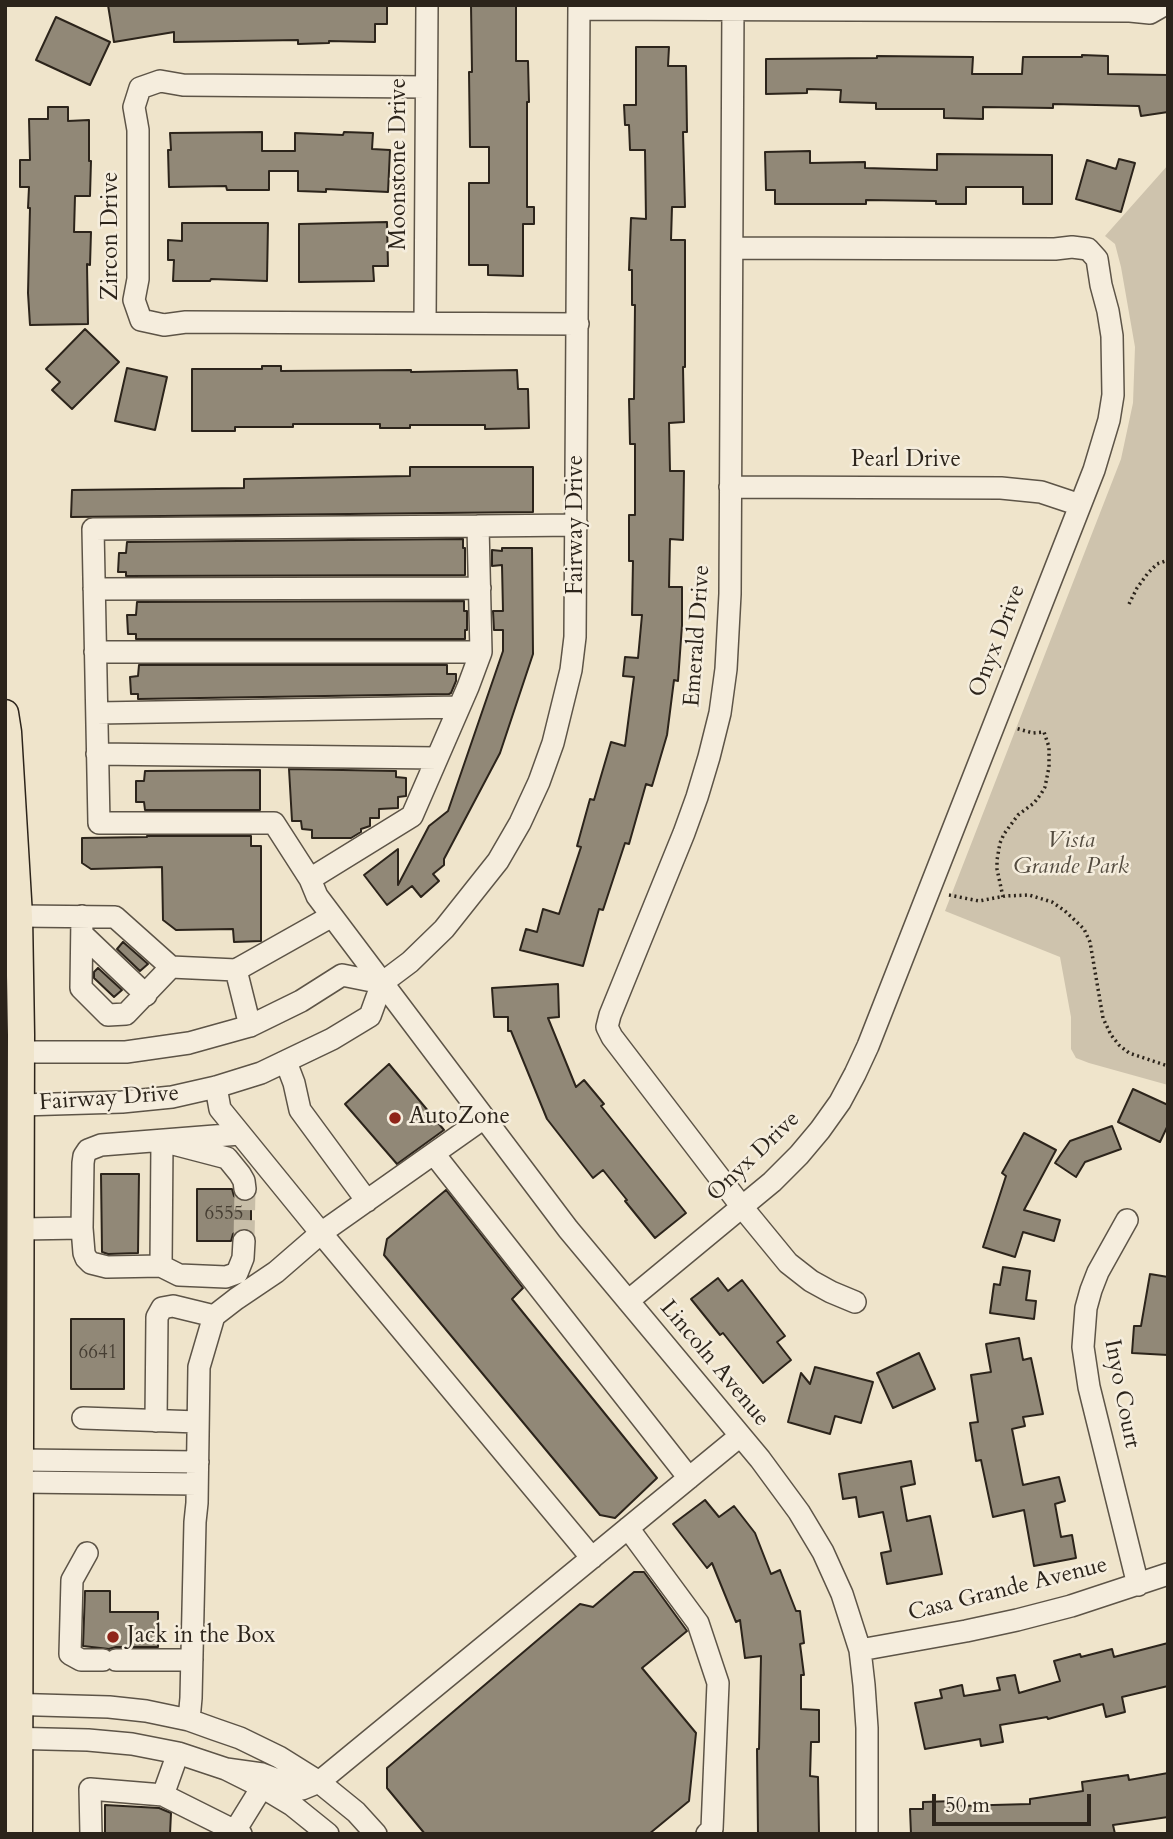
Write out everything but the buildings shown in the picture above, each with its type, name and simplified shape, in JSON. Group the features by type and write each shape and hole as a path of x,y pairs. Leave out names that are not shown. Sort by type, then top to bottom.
{"main road":[{"path":"5,713 19,916 13,1104 20,1229 20,1471 12,1704 19,1834"}],"street":[{"name":"Moonstone Drive","path":"425,323 426,5"},
{"path":"579,7 1150,13 1164,5"},
{"name":"Fairway Drive","path":"13,1104 122,1102 172,1097 261,1073 332,1039 370,1016 383,984 444,929 498,861 520,823 553,743 571,670 575,636 579,7"},
{"name":"Emerald Drive","path":"733,7 729,632 726,669 720,713 709,757 684,833 607,1027 742,1207"},
{"name":"Zircon Drive","path":"426,87 183,85 160,81 140,88 134,107 138,130 138,279 134,300 141,320 164,325 186,322 578,324"},
{"name":"Onyx Drive","path":"628,1301 799,1156 821,1130 855,1074 1103,445 1113,395 1112,336 1108,311 1097,259 1088,249 732,248"},
{"name":"Pearl Drive","path":"730,487 1000,488 1041,492 1080,505"},
{"path":"437,758 97,754 93,529 577,525"},
{"path":"310,879 412,816 481,652 478,526"},
{"path":"94,589 480,588"},
{"path":"96,652 481,652"},
{"path":"97,713 459,707"},
{"name":"Lincoln Avenue","path":"97,754 99,823 274,823 310,879 317,896 576,1239 760,1459 799,1512 823,1552 842,1594 860,1650 867,1728 867,1834"},
{"path":"19,916 82,925 115,917 171,967 236,970 332,916"},
{"path":"82,925 146,995"},
{"path":"82,925 81,988 108,1014 126,1014 171,967"},
{"path":"236,970 250,1026"},
{"name":"Fairway Drive","path":"13,1052 100,1053 148,1050 202,1040 250,1026 302,1001 342,975 383,984"},
{"path":"286,1062 300,1110 367,1201"},
{"path":"216,1087 220,1109 592,1558"},
{"path":"189,1720 198,1484 199,1367 214,1316 276,1272 321,1233 484,1118"},
{"path":"240,1134 101,1144 88,1150 83,1163 82,1228 84,1253 91,1262 107,1267 161,1266 179,1275 226,1277 237,1273 243,1258 244,1241"},
{"path":"162,1141 226,1158 240,1174 244,1189"},
{"path":"161,1266 162,1141"},
{"path":"434,1154 689,1478"},
{"path":"742,1207 788,1263 831,1292 855,1302"},
{"name":"Inyo Court","path":"1127,1220 1091,1290 1086,1308 1083,1347 1089,1387 1138,1585"},
{"path":"20,1229 82,1228"},
{"path":"156,1421 157,1317 162,1308 173,1306 214,1316"},
{"path":"83,1418 198,1422"},
{"path":"226,1769 262,1774 302,1789 319,1782 740,1436"},
{"path":"20,1471 198,1462"},
{"path":"20,1471 198,1484"},
{"path":"628,1528 698,1623 718,1683 712,1829 707,1834"},
{"path":"87,1553 72,1580 70,1654 81,1660 192,1660"},
{"name":"Casa Grande Avenue","path":"860,1650 1004,1623 1071,1606 1168,1574"},
{"path":"12,1704 146,1711 189,1720 240,1738 319,1782 356,1812 376,1834"},
{"path":"12,1738 88,1740 178,1752 226,1769 262,1787 292,1805 328,1834"},
{"path":"163,1795 178,1752"},
{"path":"91,1834 90,1788 163,1795 236,1833 262,1787"}],"path":[{"path":"1129,604 1148,573 1157,564 1168,559"},
{"path":"1003,897 997,869 1000,843 1018,815 1041,794 1049,767 1049,747 1044,732 1033,733 1015,728"},
{"path":"947,894 979,901 1029,895 1052,902 1076,920 1090,942 1103,1018 1111,1035 1129,1053 1168,1066"}],"green space":[{"name":"Vista Grande Park","path":"1168,165 1168,1085 1076,1058 1071,1049 1071,1017 1060,957 945,911 1121,459 1133,403 1135,347 1115,244 1105,236"}],"tunnel":[{"path":"244,1241 245,1189"}],"place":[{"name":"AutoZone","path":"395,1118"},
{"name":"Jack in the Box","path":"113,1637"}]}
